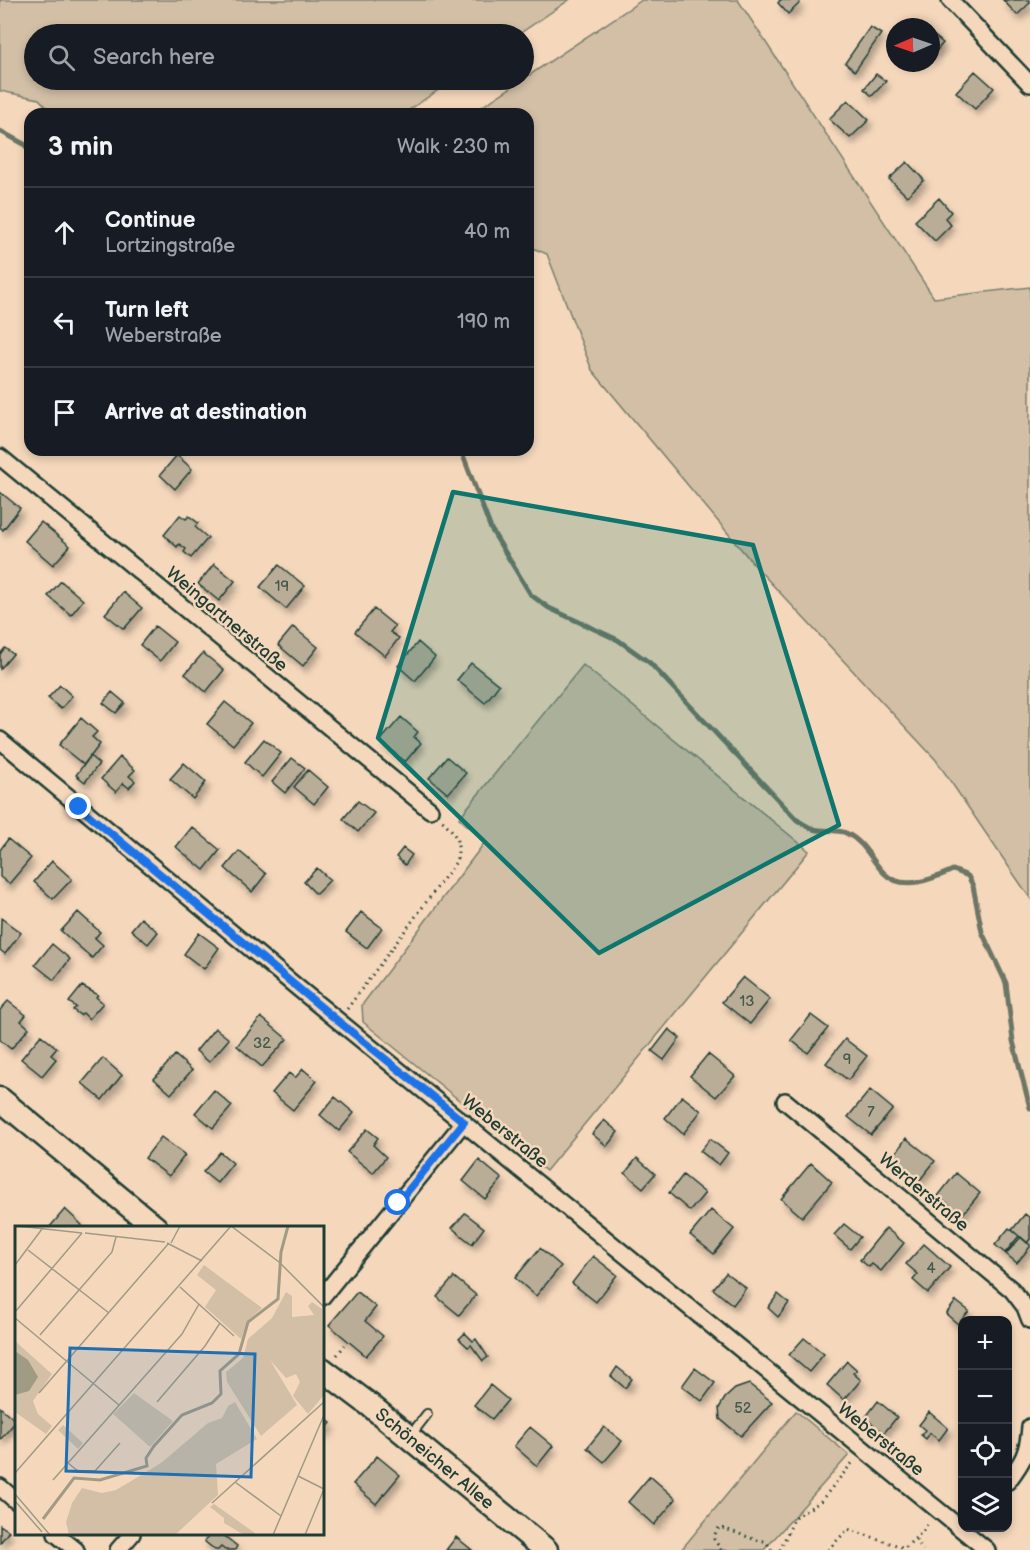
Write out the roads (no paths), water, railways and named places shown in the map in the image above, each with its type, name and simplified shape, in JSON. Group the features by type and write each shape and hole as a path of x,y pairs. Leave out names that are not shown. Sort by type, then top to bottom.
{"street":[{"path":"950,0 1030,84"},
{"name":"Weingartnerstraße","path":"0,458 430,810"},
{"name":"Weberstraße","path":"0,740 338,1021 862,1448 958,1522"},
{"path":"0,1099 155,1226"},
{"name":"Werderstraße","path":"785,1101 1012,1290 1025,1308 1030,1320"},
{"path":"324,1295 464,1122"},
{"name":"Schöneicher Allee","path":"328,1364 409,1437 546,1550"},
{"path":"1010,1478 1028,1449 1030,1428"},
{"path":"0,1487 15,1500"},
{"name":"Weberstraße","path":"971,1532 987,1550"},
{"path":"58,1535 76,1550"},
{"path":"118,1550 130,1535"}],"lane":[{"path":"409,1437 428,1414"}],"waterway":[{"path":"0,131 24,144"},
{"path":"463,456 491,529 531,595 549,608 618,640 650,663 797,820 813,829 842,832 853,837 884,873 900,882 927,880 953,870 968,876 973,886 982,932 1006,983 1013,1041 1030,1108"}]}
